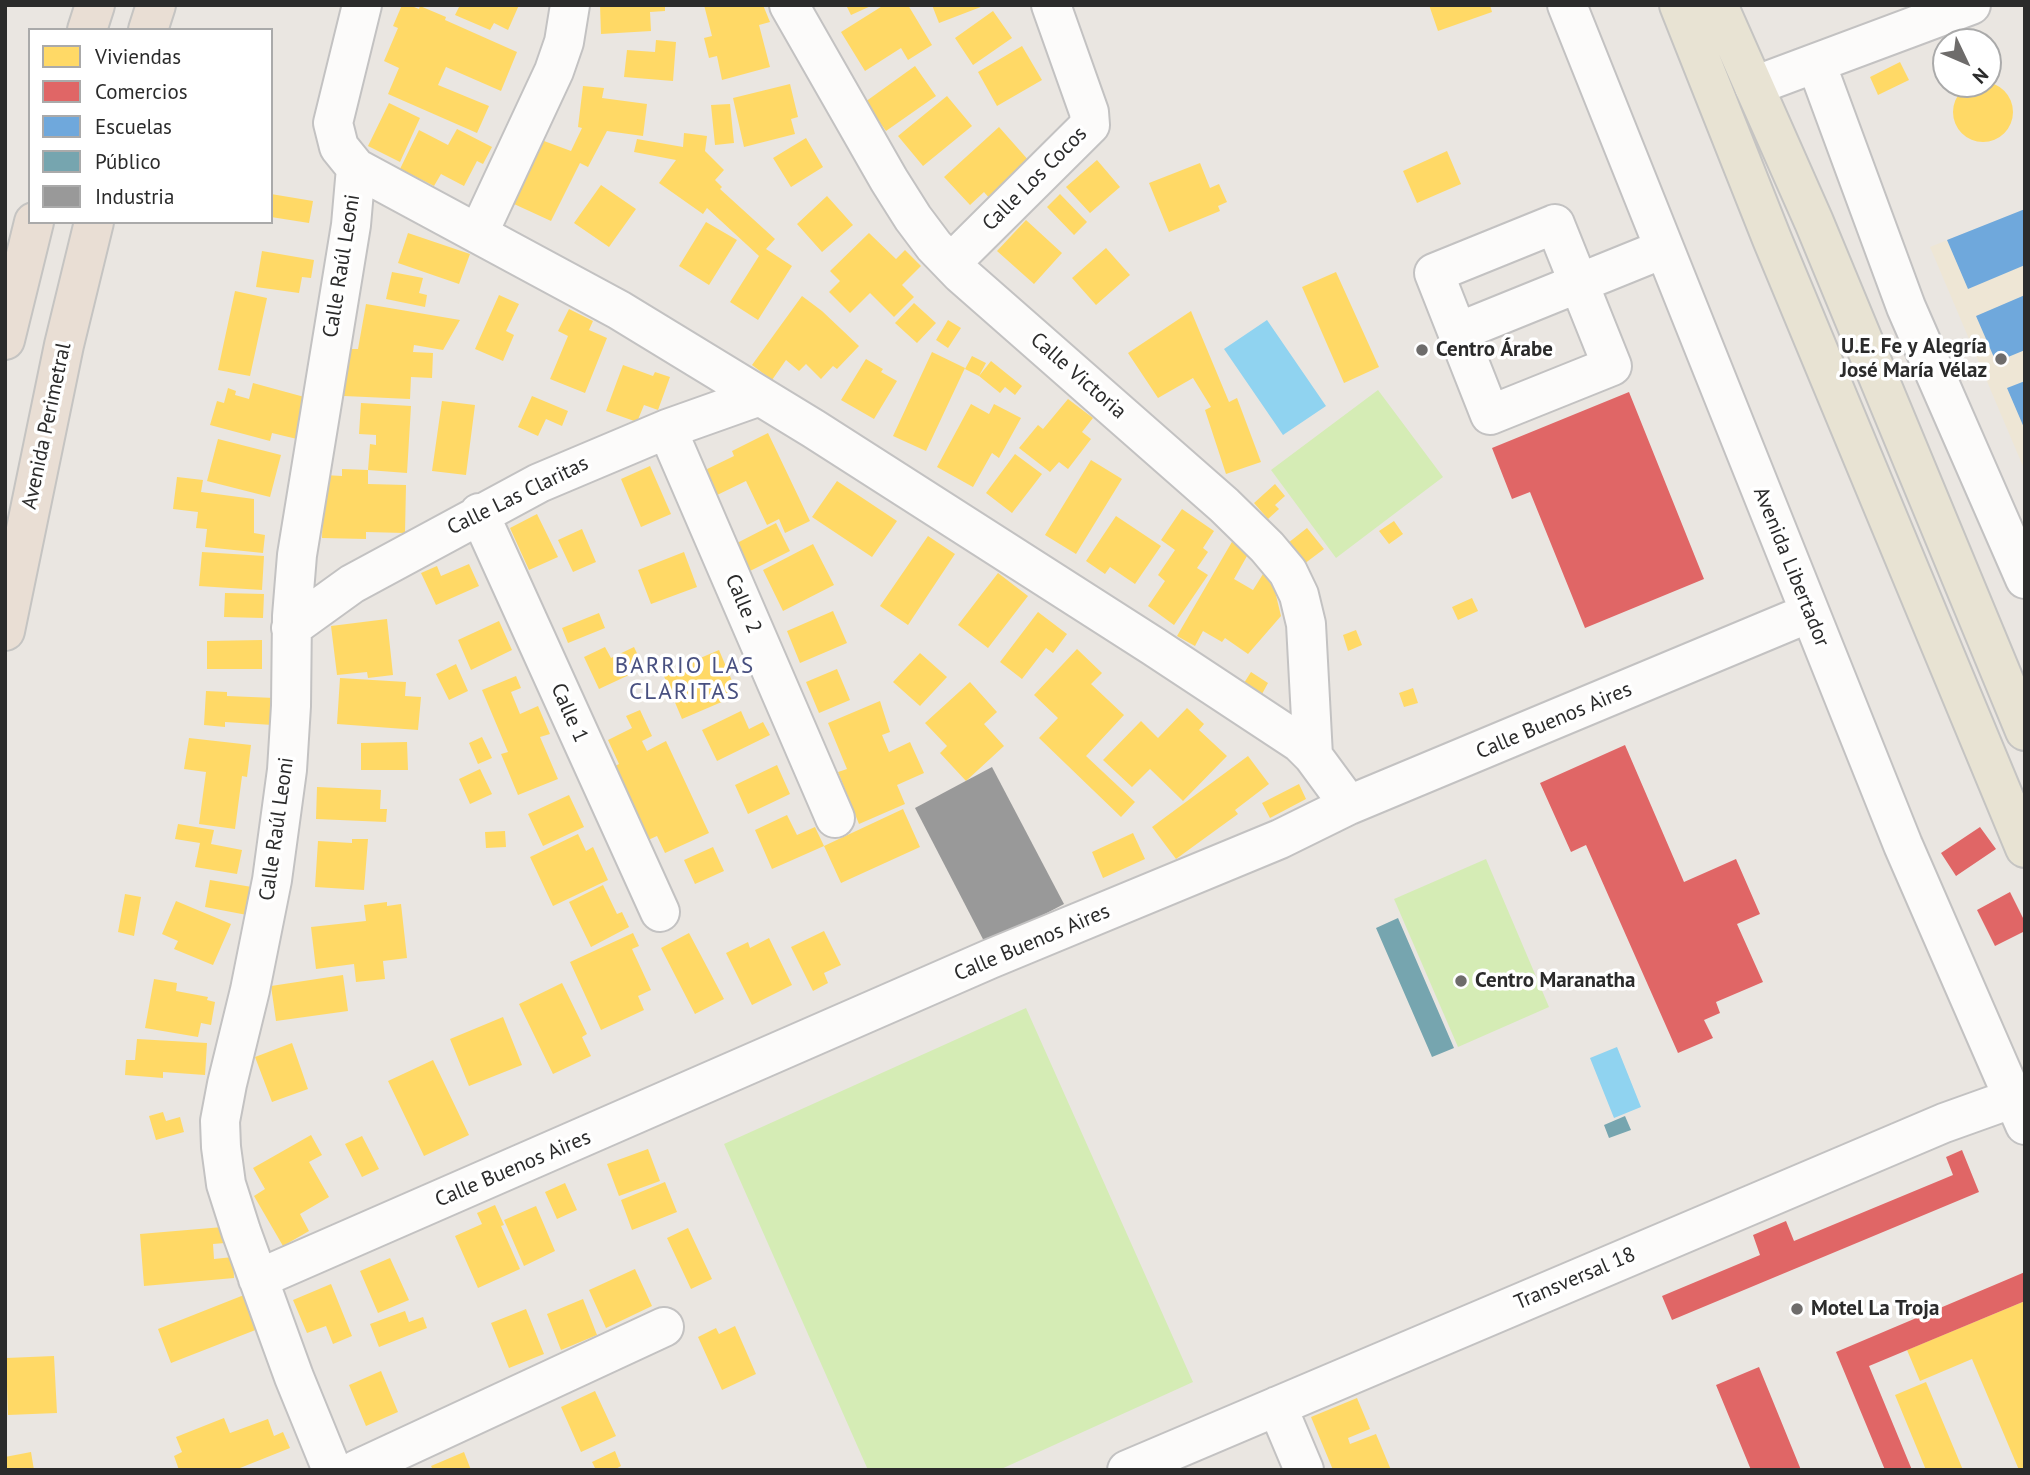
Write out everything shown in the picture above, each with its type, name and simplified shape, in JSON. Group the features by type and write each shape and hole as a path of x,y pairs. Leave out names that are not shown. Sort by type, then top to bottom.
{"highway":[{"path":"89,28 95,5"},
{"path":"149,28 156,5"},
{"path":"5,340 34,224"},
{"name":"Avenida Perimetral","path":"5,631 64,345 94,224"}],"main road":[{"path":"1679,5 1767,226 2025,848"},
{"path":"1718,5 1819,234 2025,731"}],"street":[{"path":"362,5 333,123 339,147 356,168 619,310 760,396 1279,728 1313,756 1349,805"},
{"path":"478,234 554,71 564,42 570,5"},
{"name":"Calle Victoria","path":"789,5 913,218 951,263 1224,505 1267,547 1287,572 1299,595 1306,624 1313,756"},
{"name":"Calle Los Cocos","path":"951,263 1090,125 1089,112 1051,5"},
{"name":"Avenida Libertador","path":"1567,5 1903,845 2021,1105"},
{"path":"1754,86 1971,5"},
{"path":"1816,63 1906,307 2025,579"},
{"name":"Calle Raúl Leoni","path":"332,1470 294,1377 226,1184 220,1121 272,880 287,770 291,706 291,628 297,555 351,225 356,168"},
{"path":"1555,224 1579,283 1612,366 1490,415 1434,273 1555,224"},
{"path":"1458,332 1663,249"},
{"name":"Calle Las Claritas","path":"291,628 352,584 479,513 539,483 667,429 760,396"},
{"name":"Calle 2","path":"667,429 835,818"},
{"name":"Calle 1","path":"479,513 660,912"},
{"name":"Calle Buenos Aires","path":"258,1279 990,959 1280,839 1349,805 1809,613"},
{"name":"Transversal 18","path":"1127,1470 1944,1123 2021,1105"},
{"path":"356,1470 664,1327"},
{"path":"1277,1406 1304,1470"}],"shaded area":[{"name":"U.E. Fe y Alegría José María Vélaz","path":"2025,209 2025,471 1930,247"}],"green space":[{"path":"1378,390 1443,477 1336,558 1271,470"},
{"path":"1486,859 1549,1007 1458,1047 1394,899"},
{"path":"1026,1008 1193,1382 999,1470 868,1470 724,1144"}],"water":[{"path":"1267,320 1326,406 1283,435 1224,349"},
{"path":"1617,1047 1641,1107 1614,1118 1590,1058"}],"building: Viviendas":[{"path":"402,5 419,9 420,6 517,52 501,91 446,67 438,85 489,106 477,133 388,94 399,68 384,61 398,28 393,26"},
{"path":"460,5 519,5 508,30 494,23 490,30 455,15"},
{"path":"600,5 665,5 665,11 650,12 651,31 601,34"},
{"path":"704,5 763,5 770,22 759,25 770,67 722,80 717,56 709,58 704,38 712,36"},
{"path":"846,5 873,5 851,15"},
{"path":"884,5 908,5 932,45 908,60 901,48 865,71 841,32"},
{"path":"932,5 986,5 939,23"},
{"path":"1429,5 1490,5 1492,12 1438,31"},
{"path":"993,11 1012,38 973,65 955,38"},
{"path":"656,40 676,42 673,81 624,77 627,50 655,52"},
{"path":"1022,46 1042,80 997,106 978,72"},
{"path":"1900,62 1909,80 1878,95 1870,77"},
{"path":"915,66 936,96 886,131 865,102"},
{"path":"790,84 798,117 791,119 795,134 744,147 733,98"},
{"path":"583,86 604,88 602,98 647,104 643,136 607,131 588,167 580,163 551,221 514,204 544,141 571,151 582,128 578,127"},
{"path":"2002,89 2012,106 2012,118 2004,133 1983,142 1962,133 1953,112 1957,98 2002,98"},
{"path":"947,96 972,126 923,166 898,136"},
{"path":"389,103 420,118 400,162 368,146"},
{"path":"730,104 734,143 715,145 711,105"},
{"path":"999,127 1030,162 990,199 984,192 970,205 944,177"},
{"path":"457,129 492,147 483,164 477,161 464,186 441,174 434,186 400,169 419,130 448,145"},
{"path":"684,133 707,136 705,151 724,170 715,180 722,187 720,189 775,239 766,249 792,266 758,320 730,302 759,256 707,208 703,214 659,183 676,160 634,152 637,139 683,147"},
{"path":"806,138 823,167 791,187 773,158"},
{"path":"1447,151 1461,184 1417,203 1403,171"},
{"path":"1097,160 1120,187 1090,213 1066,187"},
{"path":"1200,163 1210,188 1219,184 1227,202 1218,206 1220,211 1169,232 1149,183"},
{"path":"601,185 636,209 609,247 574,223"},
{"path":"273,194 313,201 309,223 273,217"},
{"path":"1060,194 1087,222 1074,235 1047,207"},
{"path":"827,196 853,225 822,252 797,224"},
{"path":"1026,220 1062,253 1034,284 997,251"},
{"path":"706,222 737,240 709,285 679,266"},
{"path":"408,233 470,254 459,284 398,263"},
{"path":"869,233 896,259 905,250 921,266 902,285 914,297 894,317 870,293 850,313 829,292 840,281 830,271"},
{"path":"1106,248 1130,275 1096,305 1072,278"},
{"path":"262,251 314,260 311,278 302,277 299,293 256,287"},
{"path":"392,272 423,278 419,293 427,295 425,307 386,299"},
{"path":"1336,272 1379,367 1344,383 1302,287"},
{"path":"235,291 267,298 250,376 218,370"},
{"path":"499,295 519,304 506,331 514,335 503,361 475,349"},
{"path":"802,296 859,346 837,369 833,366 821,379 806,364 799,371 786,360 772,380 752,365"},
{"path":"914,303 936,323 917,343 895,323"},
{"path":"366,304 460,320 443,350 414,345 413,352 433,353 432,378 411,377 410,399 344,396 347,349 358,349"},
{"path":"569,309 593,321 589,330 607,338 585,393 550,379 568,336 558,331"},
{"path":"1191,311 1229,402 1237,398 1261,462 1226,474 1205,410 1211,407 1193,378 1158,398 1128,353"},
{"path":"948,320 961,328 948,348 936,340"},
{"path":"932,352 965,368 926,451 893,436"},
{"path":"972,356 986,363 979,376 965,369"},
{"path":"866,359 897,381 874,419 841,400"},
{"path":"991,361 1022,386 1015,395 1005,387 1000,393 979,376"},
{"path":"623,365 653,376 655,372 670,377 658,410 644,405 637,422 606,411"},
{"path":"253,383 308,398 297,439 272,433 270,441 210,425 217,401 224,403 228,388 236,391 235,395 249,399"},
{"path":"532,396 568,411 562,426 546,419 538,436 518,427"},
{"path":"1068,399 1093,418 1082,432 1091,439 1068,469 1059,462 1050,472 1019,448 1038,425 1043,429"},
{"path":"442,401 475,405 466,475 432,471"},
{"path":"361,403 411,406 407,473 368,470 370,444 376,445 376,435 359,434"},
{"path":"971,404 989,414 994,404 1021,418 999,458 992,453 973,487 937,467"},
{"path":"768,433 810,521 785,533 779,519 767,525 746,481 713,497 701,472 734,456 732,451"},
{"path":"218,439 281,455 270,497 207,481"},
{"path":"1015,454 1042,474 1012,513 986,493"},
{"path":"1091,460 1122,479 1076,554 1045,535"},
{"path":"650,466 671,514 641,527 621,479"},
{"path":"342,469 368,470 368,484 406,485 405,533 366,532 366,539 322,538 324,475 342,476"},
{"path":"177,477 203,480 201,492 254,499 254,533 265,535 263,553 205,547 207,529 196,528 198,512 173,509"},
{"path":"837,481 897,521 872,557 812,517"},
{"path":"1275,484 1285,496 1275,505 1279,509 1268,519 1254,503"},
{"path":"1182,509 1214,531 1203,548 1208,552 1197,568 1208,575 1174,625 1148,606 1165,581 1158,575 1175,550 1161,540"},
{"path":"537,514 558,557 529,570 510,528"},
{"path":"1116,516 1161,546 1135,584 1110,567 1105,574 1086,561"},
{"path":"1394,521 1403,534 1389,544 1379,531"},
{"path":"776,523 790,551 750,571 737,543"},
{"path":"1307,528 1324,549 1304,564 1288,543"},
{"path":"582,529 596,562 573,572 558,540"},
{"path":"928,536 955,554 908,625 880,606"},
{"path":"1233,540 1247,556 1234,579 1253,590 1263,574 1274,587 1281,616 1248,654 1225,638 1222,642 1203,631 1195,646 1177,636"},
{"path":"813,544 834,585 783,611 763,570"},
{"path":"202,552 264,556 262,590 199,586"},
{"path":"684,552 697,587 651,604 638,570"},
{"path":"469,564 479,586 436,605 421,573 437,566 441,576"},
{"path":"998,573 1028,596 988,648 958,625"},
{"path":"225,593 264,594 263,618 224,617"},
{"path":"1472,598 1478,611 1458,620 1452,607"},
{"path":"833,611 847,643 800,663 787,631"},
{"path":"1038,612 1067,634 1053,653 1046,648 1022,679 1000,662"},
{"path":"599,613 605,628 568,643 562,628"},
{"path":"387,619 393,675 368,678 367,672 337,675 331,626"},
{"path":"499,621 512,650 471,670 458,640"},
{"path":"1356,630 1362,645 1348,651 1343,635"},
{"path":"262,640 262,669 207,669 207,641"},
{"path":"605,647 611,658 634,647 644,668 599,689 584,657"},
{"path":"1077,649 1102,673 1091,684 1124,715 1086,756 1135,802 1121,817 1039,738 1058,718 1034,695"},
{"path":"719,650 738,695 682,719 663,674"},
{"path":"920,653 947,677 920,706 893,682"},
{"path":"456,664 468,691 449,700 436,674"},
{"path":"837,669 850,700 819,713 806,682"},
{"path":"1251,672 1268,683 1262,694 1244,683"},
{"path":"516,676 521,688 511,692 520,714 538,706 550,734 540,737 558,779 518,795 501,754 508,752 482,690"},
{"path":"340,678 406,682 405,696 421,697 418,730 337,724"},
{"path":"970,682 997,712 984,724 1004,746 966,781 940,753 947,746 925,723"},
{"path":"1413,688 1418,703 1404,707 1399,693"},
{"path":"206,691 227,692 227,696 275,698 273,725 225,722 225,727 204,725"},
{"path":"880,701 890,732 882,735 889,752 910,742 924,773 897,785 905,804 859,824 838,772 847,769 828,723"},
{"path":"1187,708 1204,724 1199,730 1227,756 1183,801 1150,769 1132,787 1103,760 1141,721 1158,738"},
{"path":"640,710 652,736 642,741 647,751 666,741 709,833 665,853 657,836 646,841 611,768 619,764 608,740 632,728 626,716"},
{"path":"741,711 749,729 763,722 770,735 717,761 702,730"},
{"path":"482,737 492,758 478,764 469,743"},
{"path":"189,738 251,745 247,777 242,776 235,829 199,824 206,772 184,769"},
{"path":"407,742 408,770 361,770 361,743"},
{"path":"1248,756 1269,784 1235,810 1238,814 1176,859 1152,827"},
{"path":"777,765 790,794 748,814 735,785"},
{"path":"480,769 492,794 470,804 459,779"},
{"path":"1299,784 1306,799 1270,818 1262,803"},
{"path":"317,787 381,790 380,809 387,809 386,822 316,819"},
{"path":"569,795 584,827 543,846 528,814"},
{"path":"903,809 920,847 841,883 824,846"},
{"path":"787,815 797,835 815,827 824,846 772,869 755,830"},
{"path":"178,824 214,830 211,844 242,850 237,874 195,867 200,843 175,839"},
{"path":"505,831 506,847 486,848 485,832"},
{"path":"1133,833 1145,859 1103,878 1092,852"},
{"path":"578,834 586,851 593,847 608,880 553,906 530,857"},
{"path":"352,839 368,839 364,890 315,887 318,841 352,843"},
{"path":"713,847 724,871 695,884 684,860"},
{"path":"210,880 252,887 247,915 205,907"},
{"path":"603,885 617,914 622,912 629,927 591,947 569,902"},
{"path":"125,894 141,897 134,936 118,932"},
{"path":"176,901 231,924 213,965 174,949 178,941 162,934"},
{"path":"387,902 387,906 401,904 407,958 383,961 385,979 356,982 354,964 316,969 311,927 366,921 364,905"},
{"path":"824,931 841,965 824,973 828,983 813,991 791,947"},
{"path":"633,933 639,946 632,949 651,990 638,996 644,1010 601,1030 570,962"},
{"path":"689,933 724,999 695,1014 661,948"},
{"path":"769,938 792,985 752,1005 726,953 748,942 750,948"},
{"path":"343,975 348,1011 276,1021 271,986"},
{"path":"154,979 177,983 176,991 208,997 207,1000 215,1002 211,1025 201,1023 198,1037 145,1028"},
{"path":"562,983 587,1034 582,1037 591,1056 553,1074 519,1004"},
{"path":"503,1017 522,1065 469,1086 450,1039"},
{"path":"137,1039 207,1043 205,1075 163,1072 163,1078 125,1075 126,1060 135,1060"},
{"path":"292,1043 308,1089 272,1102 255,1057"},
{"path":"433,1060 469,1135 424,1156 388,1081"},
{"path":"163,1112 166,1121 180,1117 184,1132 156,1140 149,1116"},
{"path":"311,1135 322,1155 309,1162 329,1197 300,1214 309,1231 283,1246 254,1196 265,1189 253,1168"},
{"path":"362,1136 379,1169 362,1177 345,1144"},
{"path":"648,1149 660,1181 619,1196 607,1164"},
{"path":"665,1182 677,1212 632,1230 621,1200"},
{"path":"565,1183 577,1210 557,1219 545,1192"},
{"path":"495,1205 520,1269 478,1288 455,1236 482,1224 477,1213"},
{"path":"536,1206 555,1251 524,1266 504,1220"},
{"path":"223,1227 225,1243 213,1244 214,1259 233,1257 234,1278 144,1286 140,1234"},
{"path":"688,1228 712,1279 691,1289 667,1238"},
{"path":"390,1258 409,1300 378,1313 360,1271"},
{"path":"635,1269 652,1306 606,1328 589,1290"},
{"path":"331,1284 352,1336 333,1344 326,1326 307,1333 293,1300"},
{"path":"244,1295 258,1329 171,1363 158,1329"},
{"path":"583,1299 597,1335 561,1350 547,1314"},
{"path":"2025,1301 2025,1470 2019,1470 1972,1359 1920,1381 1907,1350"},
{"path":"526,1309 544,1354 509,1368 491,1323"},
{"path":"405,1311 409,1322 423,1317 427,1328 379,1347 370,1324"},
{"path":"735,1326 756,1374 722,1390 698,1337 716,1328 719,1334"},
{"path":"54,1356 57,1413 8,1415 6,1358"},
{"path":"381,1371 398,1412 366,1426 349,1385"},
{"path":"1926,1382 1963,1470 1926,1470 1895,1395"},
{"path":"595,1391 616,1436 581,1452 561,1407"},
{"path":"1357,1398 1370,1429 1348,1438 1350,1444 1376,1434 1391,1470 1333,1470 1311,1417"},
{"path":"224,1418 230,1433 268,1419 274,1436 283,1432 290,1448 235,1470 179,1470 174,1456 182,1452 176,1437"},
{"path":"615,1451 621,1466 614,1470 596,1470 592,1462"},
{"path":"31,1452 34,1470 5,1470 5,1457"},
{"path":"464,1452 471,1470 433,1470 431,1466"}],"building: Comercios":[{"path":"1629,392 1704,579 1585,628 1530,492 1512,499 1492,448"},
{"path":"1625,745 1684,882 1736,859 1760,914 1737,924 1763,982 1716,1002 1720,1013 1704,1020 1713,1038 1678,1053 1586,845 1571,852 1540,783"},
{"path":"1980,827 1996,849 1956,876 1941,853"},
{"path":"2010,892 2025,922 2025,931 1995,946 1977,910"},
{"path":"1962,1150 1979,1192 1672,1320 1662,1296 1760,1255 1753,1235 1786,1221 1794,1241 1953,1175 1946,1157"},
{"path":"2025,1272 2025,1301 1869,1366 1912,1470 1885,1470 1836,1352"},
{"path":"1759,1367 1801,1470 1751,1470 1716,1385"}],"building: Escuelas":[{"path":"2025,209 2025,265 1968,289 1947,240"},
{"path":"2025,295 2025,350 1996,362 1976,316"},
{"path":"2025,381 2025,430 2007,388"}],"building: Público":[{"path":"1398,918 1454,1048 1432,1057 1376,928"},
{"path":"1625,1116 1631,1130 1609,1138 1604,1125"}],"building: Industria":[{"path":"992,767 1064,904 986,945 915,808"}],"place":[{"name":"Centro Árabe","path":"1422,350"},
{"name":"U.E. Fe y Alegría José María Vélaz","path":"2001,359"},
{"name":"Centro Maranatha","path":"1461,981"},
{"name":"Motel La Troja","path":"1797,1309"}],"district":[{"name":"BARRIO LAS CLARITAS","path":"685,679"}]}
